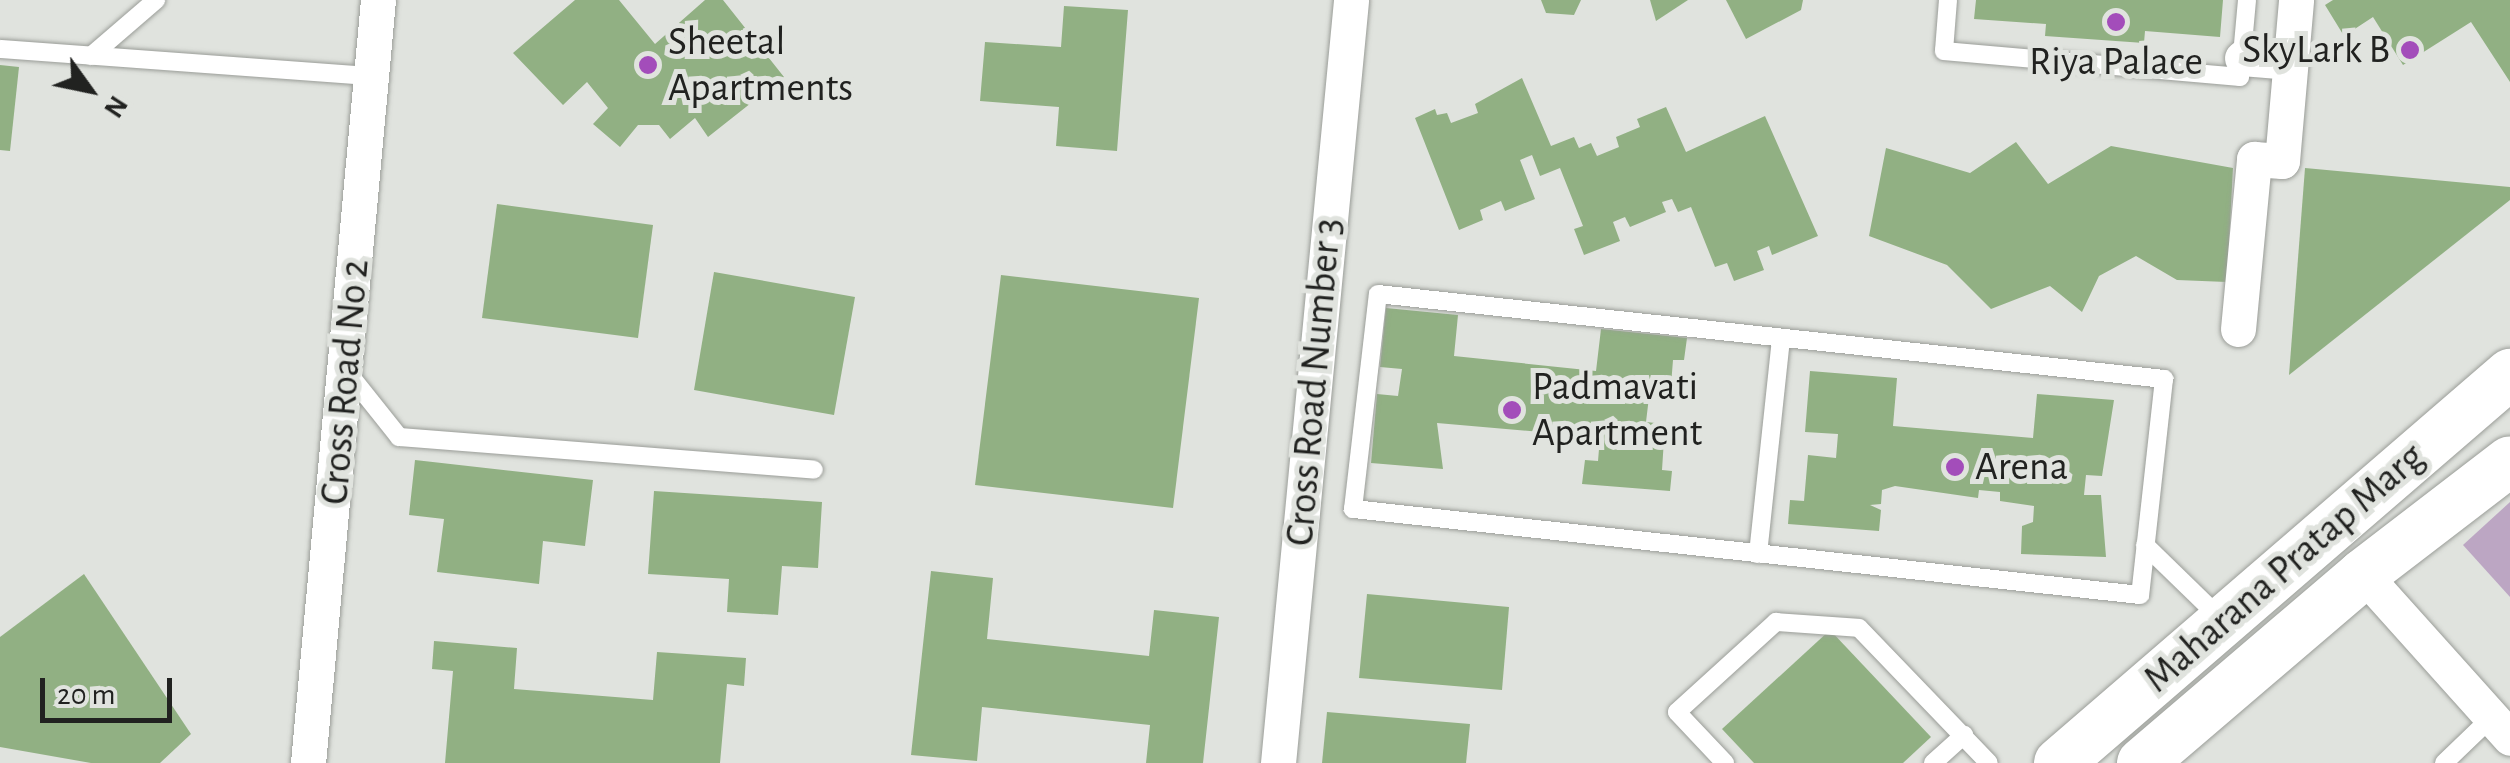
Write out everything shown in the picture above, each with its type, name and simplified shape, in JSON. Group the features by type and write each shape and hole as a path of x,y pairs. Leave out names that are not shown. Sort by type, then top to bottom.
{"main road":[{"name":"Maharana Pratap Marg","path":"2060,763 2510,374"},
{"name":"Maharana Pratap Marg","path":"2142,763 2363,574 2510,462"}],"street":[{"name":"Cross Road No 2","path":"308,763 348,373 378,0"},
{"name":"Cross Road Number 3","path":"1278,763 1351,0"},
{"path":"2238,329 2254,160 2282,162 2296,0"},
{"path":"2242,58 2291,62"},
{"path":"2363,574 2501,728"}],"lane":[{"path":"90,56 156,0"},
{"path":"1948,0 1944,51 2240,77 2247,0"},
{"path":"0,49 370,76"},
{"path":"1378,294 2164,380 2145,544 2140,595 1353,509 1378,294"},
{"path":"1758,554 1782,339"},
{"path":"348,373 398,437 814,470"},
{"path":"2145,544 2223,621"},
{"path":"1725,763 1677,712 1776,622 1859,628 1989,763"},
{"path":"2444,763 2501,728"},
{"path":"1933,763 1964,736"}],"shaded area":[{"path":"2510,502 2510,597 2463,545"}],"building":[{"name":"Sheetal Apartments","path":"575,0 619,0 655,44 705,0 723,0 784,77 708,137 695,118 670,139 659,125 638,125 620,147 593,124 608,108 587,82 563,105 513,53"},
{"path":"1541,0 1581,0 1574,15 1546,13"},
{"path":"1650,0 1688,0 1656,21"},
{"path":"1726,0 1803,0 1801,10 1746,39"},
{"name":"Riya Palace","path":"1976,0 2223,0 2220,37 2145,31 2144,43 2045,36 2046,24 1974,19"},
{"name":"SkyLark B","path":"2333,0 2510,0 2510,82 2471,22 2403,65 2373,17 2344,36 2325,5"},
{"path":"1064,6 1128,10 1117,151 1056,146 1059,107 980,101 985,42 1061,47"},
{"path":"0,65 19,67 10,151 0,150"},
{"path":"1522,78 1551,146 1574,137 1579,148 1591,143 1597,156 1619,147 1616,137 1640,127 1637,119 1666,107 1686,152 1765,116 1818,236 1772,255 1769,246 1757,251 1764,270 1734,281 1727,263 1715,267 1691,207 1678,212 1672,199 1662,202 1666,212 1630,227 1625,217 1613,222 1620,241 1584,255 1574,229 1583,226 1560,168 1540,176 1532,155 1520,160 1535,199 1505,211 1501,201 1480,210 1483,220 1459,230 1415,118 1435,109 1437,115 1447,113 1451,123 1478,113 1475,104"},
{"path":"2016,142 2048,184 2111,146 2233,168 2227,282 2177,280 2136,256 2099,276 2082,312 2050,286 1991,309 1947,265 1869,236 1886,148 1970,173"},
{"path":"2305,168 2510,187 2510,200 2289,375"},
{"path":"497,204 653,225 638,338 482,318"},
{"path":"714,272 855,297 834,415 694,390"},
{"path":"1001,275 1199,298 1173,508 975,485"},
{"name":"Padmavati Apartment","path":"1386,308 1458,315 1454,356 1596,371 1601,329 1687,338 1684,360 1673,360 1670,398 1649,397 1646,422 1665,424 1662,470 1672,471 1670,491 1582,484 1585,460 1598,461 1600,437 1437,423 1443,469 1371,463 1377,394 1398,396 1402,369 1380,367"},
{"name":"Arena","path":"1810,371 1897,378 1893,426 2033,438 2037,394 2114,400 2102,476 2086,475 2084,495 2101,495 2106,557 2021,554 2022,526 2033,522 2034,506 2000,501 2000,492 1979,490 1978,498 1895,486 1882,490 1881,504 1870,505 1881,510 1879,531 1788,524 1790,500 1804,501 1808,455 1836,458 1838,434 1805,432"},
{"path":"415,460 593,480 585,546 543,541 539,584 437,572 444,519 409,515"},
{"path":"654,491 822,502 818,568 782,566 778,615 727,612 729,579 648,574"},
{"path":"931,571 993,578 987,639 1149,656 1154,610 1219,617 1203,763 1146,763 1150,725 982,707 977,761 911,755"},
{"path":"84,574 191,734 160,763 91,763 0,747 0,637"},
{"path":"1367,594 1509,607 1502,690 1359,678"},
{"path":"1830,630 1931,737 1903,763 1754,763 1722,729"},
{"path":"434,641 517,648 514,689 653,700 657,652 746,658 744,686 727,684 720,763 445,763 453,671 432,669"},
{"path":"1327,712 1470,724 1466,763 1322,763"}],"place":[{"name":"Riya Palace","path":"2116,22"},
{"name":"SkyLark B","path":"2410,50"},
{"name":"Sheetal Apartments","path":"648,65"},
{"name":"Padmavati Apartment","path":"1512,410"},
{"name":"Arena","path":"1955,467"}]}
